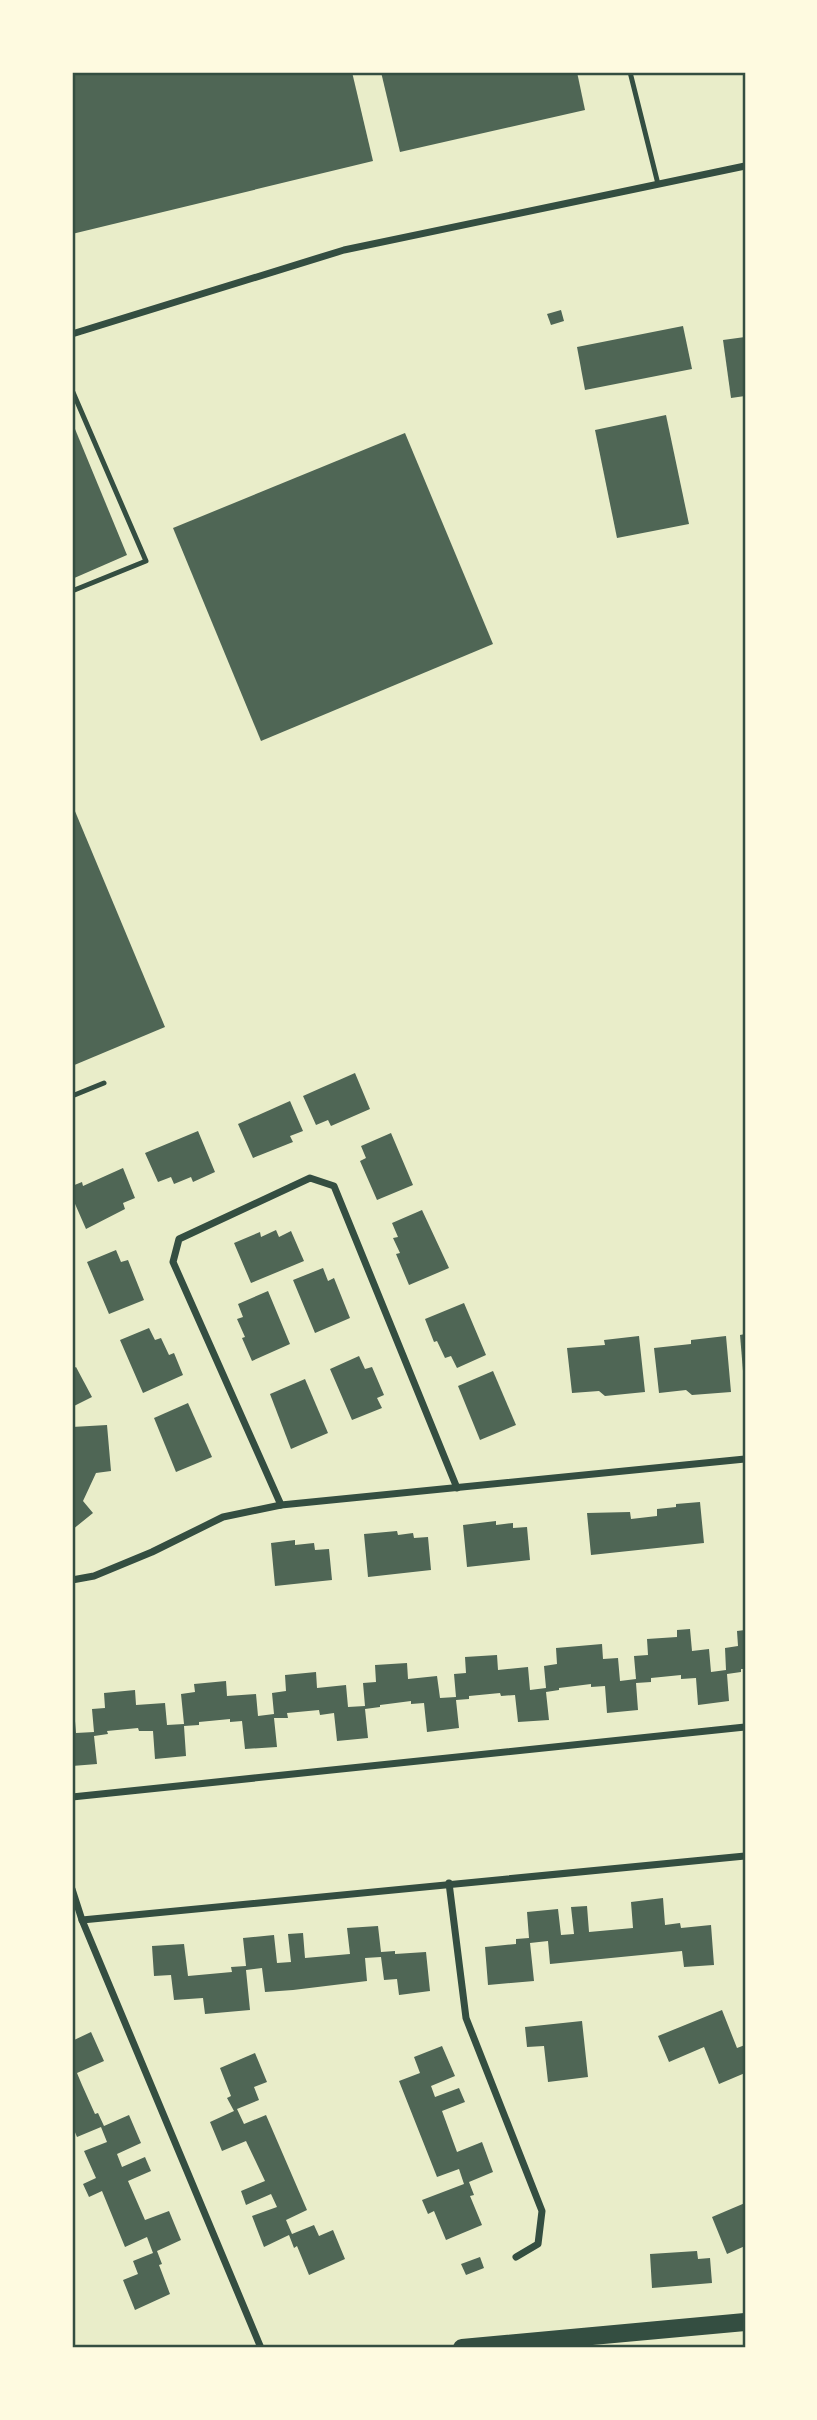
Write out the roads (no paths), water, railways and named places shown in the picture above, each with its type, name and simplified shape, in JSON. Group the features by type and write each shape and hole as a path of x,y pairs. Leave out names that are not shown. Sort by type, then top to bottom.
{"main road":[{"path":"462,2348 745,2322"}],"street":[{"path":"72,334 344,250 745,166"},
{"path":"281,1505 173,1262 179,1238 310,1178 334,1186 457,1488"},
{"path":"72,1580 94,1576 152,1552 223,1517 281,1505 745,1459"},
{"path":"72,1797 745,1727"},
{"path":"82,1920 745,1856"},
{"path":"449,1883 466,2018 542,2211 538,2244 516,2257"},
{"path":"72,1889 82,1920 261,2348"}],"lane":[{"path":"630,72 658,184"},
{"path":"72,390 146,561 72,591"},
{"path":"72,1096 104,1083"}]}
